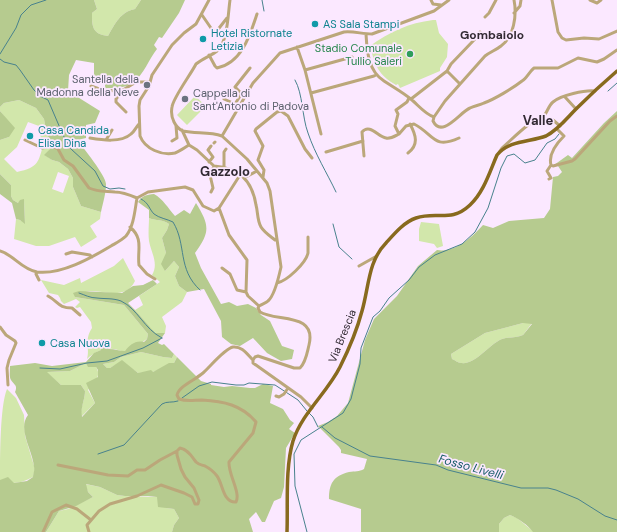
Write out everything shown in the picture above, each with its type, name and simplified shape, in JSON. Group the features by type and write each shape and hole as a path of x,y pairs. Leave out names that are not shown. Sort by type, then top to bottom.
{"main road":[{"path":"500,151 508,146 546,136 560,126 617,71"},
{"name":"Via Brescia","path":"287,532 289,460 296,435 312,408 322,396 339,369 362,312 371,268 375,257 384,244 410,220 422,216 451,216 470,206 480,193 500,151"}],"street":[{"path":"189,145 174,153 158,152 150,148 141,140 139,106 140,100 149,86 152,75 172,45 196,24 209,0"},
{"path":"172,141 177,138 176,126 171,110 175,99 196,64 217,51 223,44 230,0"},
{"path":"431,0 433,4 441,6"},
{"path":"222,136 253,83 277,56 284,51 344,32 354,31 372,34 434,11 449,0"},
{"path":"485,17 496,0"},
{"path":"514,0 511,33 507,40 500,47 491,51 485,56 460,84 434,117 433,121 437,126 446,126 470,108 485,103 523,80 534,68 558,68 578,58 597,62 617,50"},
{"path":"514,13 520,6 521,0"},
{"path":"552,0 558,32 562,38 566,40 584,38 599,40 617,31"},
{"path":"590,0 597,4 601,0"},
{"path":"209,56 217,68 235,60 246,42 257,14"},
{"path":"202,15 213,31 216,32 228,18"},
{"path":"399,134 395,126 398,114 396,110 447,71 451,64 480,32"},
{"path":"366,34 367,50 376,75 410,98 428,115 434,117"},
{"path":"297,47 305,70 321,134"},
{"path":"305,70 352,57"},
{"path":"246,94 242,93 236,88 236,85 250,68"},
{"path":"447,71 460,84"},
{"path":"311,93 376,75"},
{"path":"126,112 116,102 116,99 123,90 136,82 150,82"},
{"path":"90,86 108,91 123,90"},
{"path":"500,151 529,124 544,116 553,102 585,90 595,91"},
{"path":"224,99 235,104 242,93"},
{"path":"565,97 576,109"},
{"path":"263,177 264,170 258,160 263,146 255,131 277,112 281,111 288,116 305,149 312,158"},
{"path":"551,165 553,166 575,159 610,121 617,116"},
{"path":"554,121 560,126"},
{"path":"90,138 106,140 125,138 131,135 139,124"},
{"path":"408,153 413,150 416,139 410,124"},
{"path":"364,156 362,132 368,129 384,138 388,138 399,134 406,126 410,124 418,126 433,139 440,142 446,142 459,138"},
{"path":"176,126 182,130 191,132 214,133 222,136 229,141 263,177 270,191 278,240 280,267 277,283 269,299 259,306"},
{"path":"549,179 551,178 547,171 551,165 551,155 556,144 564,136 556,129"},
{"path":"106,140 112,130"},
{"path":"182,130 189,145 197,150 215,167"},
{"path":"186,140 188,134 191,132"},
{"path":"25,140 42,148 52,146 56,148 64,160 73,166 85,180 89,188 103,192 129,194 137,198"},
{"path":"326,152 363,141"},
{"path":"210,161 213,157 208,150 213,144"},
{"path":"224,167 225,149"},
{"path":"215,167 224,167 240,175 248,182 253,194 261,226 270,236 275,240 278,240"},
{"path":"211,192 213,191 213,188 210,175 215,167"},
{"path":"244,178 257,171"},
{"path":"0,251 7,254 26,268 37,272 61,269 92,257 122,239 130,227 137,198 148,192 185,187 193,190 203,206 214,211 219,208 240,175"},
{"path":"219,208 229,235 247,260 246,292 248,296 259,306 258,308 262,313 302,323 310,336 305,360 300,368 294,368 258,356 253,360"},
{"path":"130,227 138,236 140,242 139,265 147,274 156,280"},
{"path":"270,236 276,232"},
{"path":"277,283 283,281 292,274 305,260 308,253 308,237"},
{"path":"66,254 76,253 90,255 92,257"},
{"name":"Via Brescia","path":"359,266 375,257"},
{"path":"222,268 230,274 237,290 246,292"},
{"path":"37,272 36,274 38,280"},
{"path":"48,296 57,302 61,307 72,308 80,315"},
{"path":"0,327 6,335 16,343 9,360 8,385"},
{"path":"58,465 108,475 128,476 137,470 146,470 160,460 183,448 197,463 211,470 216,475 227,499 231,502 236,502 238,496 228,468 229,462 252,433 256,422 250,414 239,407 202,400 190,401 180,399 177,395 181,388 201,375 227,349 235,347 242,348 256,365 287,389 301,397 312,408"},
{"path":"276,396 279,397 284,394 287,389"},
{"path":"88,532 88,525 99,511 110,504 137,496 161,485 192,497 195,504 198,504 200,500 181,469 177,451"},
{"path":"43,532 52,512 66,505 77,509 91,520"}],"green space":[{"path":"0,0 94,0 97,9 92,13 94,29 103,35 108,36 118,19 125,13 135,9 141,0 185,0 179,13 162,38 159,37 154,45 157,49 137,79 130,85 116,88 105,88 105,83 94,83 94,63 76,60 69,75 68,91 100,111 95,123 86,125 86,138 77,140 94,162 105,180 106,191 101,212 81,206 73,187 73,178 68,169 59,162 44,155 54,145 47,135 44,119 36,108 19,100 4,103 0,107"},
{"path":"94,0 141,0 135,9 125,13 118,19 108,36 99,33 94,29 92,13 97,9"},
{"name":"Stadio Comunale Tullio Saleri","path":"436,20 439,33 448,44 447,57 440,68 440,71 400,88 398,84 396,85 390,81 378,69 370,46 384,36 400,29 416,23"},
{"path":"195,96 206,106 187,125 177,115"},
{"path":"19,100 36,108 44,119 47,135 54,145 45,155 52,160 59,162 68,169 73,178 73,187 81,206 101,212 100,219 90,226 97,237 81,247 75,237 49,246 36,246 14,239 16,219 25,223 24,200 18,203 13,200 11,196 11,185 0,174 0,140 9,137 4,116 0,111 0,107 4,103","holes":["28,122 39,126 41,139 44,142 39,159 34,166 17,172 4,159 17,147","58,172 69,176 63,193 52,189"]},
{"path":"0,111 15,128 9,137 0,140"},
{"path":"617,111 617,532 533,532 523,522 510,515 504,518 499,524 499,532 361,532 361,509 329,499 329,494 331,485 336,478 349,472 364,469 367,459 341,453 339,447 318,426 337,416 348,403 365,340 374,319 397,296 418,266 437,250 450,249 462,244 483,225 493,228 509,221 544,218 550,209 553,177 558,176 562,172 558,166 554,165 568,155 572,158","holes":["523,323 532,324 523,335 502,339 472,361 467,363 459,363 452,359 451,354 485,333"]},
{"path":"0,174 11,185 11,196 13,200 18,203 20,200 24,199 25,224 16,219 12,203 0,194"},
{"path":"154,194 163,201 175,216 184,210 190,214 196,203 206,223 206,234 195,253 201,268 221,304 229,302 237,306 248,304 256,308 261,315 270,321 282,346 294,350 292,359 281,361 267,353 253,338 240,346 231,344 222,337 221,321 204,289 187,292 179,286 175,276 179,267 174,261 165,271 161,264 166,253 162,238 169,224 164,221 149,218 149,210 138,202 145,196"},
{"path":"149,218 164,221 169,224 162,238 166,253 165,271 174,261 179,267 175,276 179,286 187,292 182,302 162,317 166,326 165,333 155,334 135,310 143,305 139,296 160,282 152,275 155,262 149,241"},
{"path":"421,222 439,224 443,246 437,248 434,244 419,241 419,229"},
{"path":"123,258 135,281 131,287 121,293 88,291 75,297 124,305 148,334 147,339 128,350 120,351 105,349 95,353 87,359 88,336 92,328 91,322 80,307 75,307 80,302 76,299 64,304 58,295 49,293 41,280 64,285 80,278 81,283 114,266"},
{"path":"153,280 157,284 128,303 155,333 165,333 158,343 162,345 164,344 174,354 172,358 141,352 121,357 114,362 103,364 107,368 110,368 122,360 138,373 151,370 153,372 169,363 174,363 177,357 201,381 211,385 250,388 255,388 263,384 273,386 270,403 283,409 290,420 294,423 289,429 295,433 286,448 284,487 281,498 274,501 265,522 262,522 256,512 249,519 253,532 172,532 174,525 179,518 174,509 158,507 157,497 117,495 100,487 86,484 88,492 93,497 76,506 59,511 46,532 0,532 0,480 8,477 14,483 27,481 33,477 34,469 24,427 28,415 15,392 16,386 10,377 10,366 35,363 52,366 86,362 94,353 101,350 102,344 106,344 109,349 125,351 133,344 144,342 147,339 148,334 124,305 75,297 73,293 79,291 122,293 133,286 143,285","holes":["86,363 88,367 96,367 98,370 98,377 86,383 95,403 82,417 85,391 81,385 61,385 47,372 70,371"]},
{"path":"523,323 532,323 523,335 502,339 472,361 460,363 452,359 451,354 485,333"},
{"path":"141,352 172,358 174,354 177,357 174,363 153,372 138,373 134,370 115,365 107,368 103,364 114,362 121,357"},
{"path":"86,363 96,367 98,370 98,376 88,390 95,403 81,417 85,391 81,385 61,385 46,372 70,371"},
{"path":"7,389 16,398 24,415 25,436 35,469 33,477 16,483 0,480 2,419"},
{"path":"85,484 100,487 117,495 157,497 166,508 174,509 179,518 174,525 172,532 46,532 59,511 68,509 93,497 88,492"},
{"path":"510,515 517,518 534,532 499,532 499,524 504,518"}],"waterway":[{"path":"0,54 16,28 21,15 31,5 46,0"},
{"path":"262,0 264,11"},
{"path":"0,59 4,62 16,65 34,90 40,96 48,100 63,135 71,149 95,171 103,186 110,189 125,189"},
{"path":"295,80 300,92 306,127 311,141 336,192"},
{"path":"608,91 617,83"},
{"path":"307,532 295,486 294,454 301,440 343,413 351,399 360,364 361,348 373,317 380,311 389,298 409,280 419,267 435,255 462,244 475,232 488,208 501,168 507,156 514,154 525,163 535,160 547,143 555,139 559,134"},
{"path":"141,199 146,202 154,214 158,217 173,222 180,239 188,274 200,290"},
{"path":"333,224 339,247 352,259"},
{"path":"79,293 92,298 121,301 132,309 150,330 162,338"},
{"path":"40,368 60,369 87,363 107,361 143,348 162,338"},
{"path":"182,398 199,386 212,382 236,385 244,385 249,383 275,385 298,400 307,411"},
{"path":"98,454 124,445 162,404 178,401"},
{"path":"309,413 313,417 318,427"},
{"name":"Fosso Livelli","path":"322,427 335,438 370,456 436,465 448,470 521,488 548,488 556,490 578,499 605,516 617,520"}],"place":[{"name":"AS Sala Stampi","path":"315,24"},
{"name":"Hotel Ristornate Letizia","path":"203,39"},
{"name":"Stadio Comunale Tullio Saleri","path":"410,54"},
{"name":"Santella della Madonna della Neve","path":"147,85"},
{"name":"Cappella di Sant'Antonio di Padova","path":"185,99"},
{"name":"Casa Candida Elisa Dina","path":"30,136"},
{"name":"Casa Nuova","path":"42,343"}],"district":[{"name":"Gombaiolo","path":"492,35"},
{"name":"Valle","path":"538,120"},
{"name":"Gazzolo","path":"225,171"}]}
